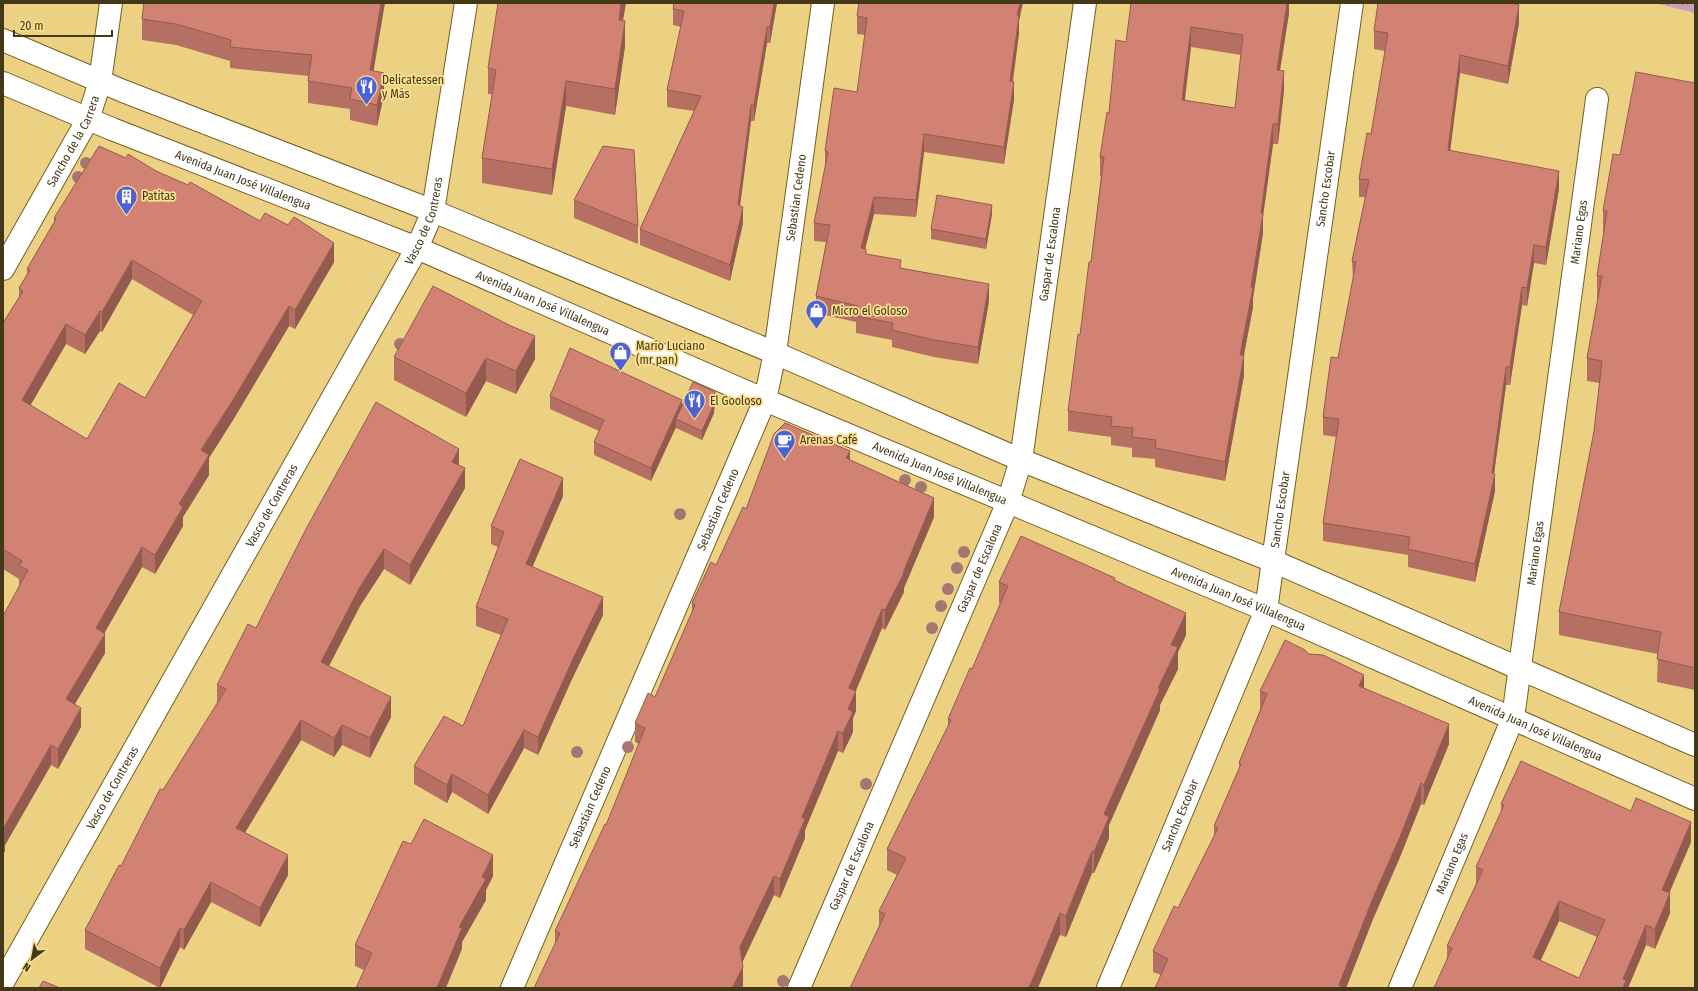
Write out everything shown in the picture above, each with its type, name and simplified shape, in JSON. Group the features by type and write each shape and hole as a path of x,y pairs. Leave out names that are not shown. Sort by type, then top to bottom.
{"street":[{"name":"Sancho de la Carrera","path":"3,269 88,119 100,82 111,3"},
{"name":"Vasco de Contreras","path":"3,982 418,248 433,211 466,3"},
{"name":"Sebastian Cedeno","path":"512,988 765,400 775,353 822,3"},
{"name":"Gaspar de Escalona","path":"800,988 1008,502 1021,460 1085,3"},
{"name":"Sancho Escobar","path":"1108,988 1266,610 1352,3"},
{"path":"3,40 100,82 433,211 775,353 1021,460 1273,561 1695,745"},
{"name":"Avenida Juan José Villalengua","path":"3,84 88,119 418,248 765,400 1266,610 1695,799"},
{"name":"Mariano Egas","path":"1400,988 1513,718 1597,99"}],"green space":[{"path":"1655,3 1695,3 1695,13"}],"building":[{"path":"144,3 381,3 370,70 384,73 377,105 350,99 352,88 308,81 312,55 230,47 231,40 176,24 142,19"},
{"path":"498,3 621,3 619,20 625,21 615,89 566,81 552,169 482,158 496,70 488,68"},
{"path":"674,3 774,3 770,27 767,27 754,105 751,105 738,205 743,207 730,265 640,229 701,96 667,90 684,11 673,9"},
{"path":"859,3 1020,3 1017,15 1019,16 1010,81 1014,82 1004,147 924,134 916,200 874,197 861,248 866,249 866,254 901,260 900,268 989,284 978,347 934,340 892,330 893,323 856,316 858,306 816,296 830,225 814,223 828,152 825,151 834,88 857,92 867,18 857,16"},
{"path":"1131,3 1287,3 1277,70 1284,71 1278,124 1273,124 1261,213 1263,214 1251,287 1253,288 1240,355 1244,355 1225,462 1155,448 1156,440 1132,437 1133,428 1111,426 1112,417 1068,411 1078,334 1080,335 1089,262 1091,262 1104,157 1100,157 1107,112 1109,113 1116,40 1126,42","holes":["1191,27 1243,35 1235,108 1182,100"]},
{"path":"1378,3 1511,3 1519,5 1508,66 1460,55 1448,150 1559,171 1546,247 1534,245 1527,288 1522,287 1510,367 1506,367 1492,473 1495,474 1475,564 1408,549 1410,537 1323,523 1339,419 1323,417 1331,357 1338,358 1356,262 1352,261 1369,180 1359,179 1367,133 1371,134 1388,33 1374,31"},
{"path":"1636,72 1695,83 1695,668 1657,659 1661,632 1559,612 1594,431 1602,361 1587,358 1602,276 1597,276 1607,211 1603,211 1613,154 1620,155"},
{"path":"99,146 126,158 128,154 156,171 188,185 190,182 260,221 265,213 288,225 294,217 334,243 295,310 289,306 233,400 201,450 209,455 179,504 183,507 155,555 142,547 96,628 105,634 66,699 81,708 58,749 51,745 3,829 3,616 28,570 19,566 22,561 3,549 3,323 23,291 19,288 30,270 27,269 56,219 54,218","holes":["132,260 202,301 145,398 119,383 87,439 22,400 66,324 85,335 100,311 102,312"]},
{"path":"603,146 634,150 638,226 574,200"},
{"path":"937,195 992,205 986,239 931,229"},
{"path":"433,286 511,326 535,336 516,371 486,358 466,393 394,357"},
{"path":"570,348 682,400 651,468 594,442 604,420 550,396"},
{"name":"El Gooloso","path":"693,382 715,392 714,404 702,431 676,419"},
{"path":"376,402 459,449 452,462 465,468 410,565 384,549 360,587 321,662 391,697 370,738 342,725 334,738 301,720 236,828 288,855 260,908 211,882 184,930 180,928 160,968 85,930 119,865 121,866 160,789 163,790 226,689 217,685 248,624 256,628 306,529"},
{"path":"785,423 850,451 846,458 934,498 904,573 885,610 882,609 849,688 856,691 848,709 853,712 843,733 838,731 802,817 805,819 780,879 774,876 740,947 743,967 732,988 534,988 560,933 555,931 605,824 606,825 645,728 635,723 648,693 655,697 695,605 692,603 711,562 716,565 743,507 746,509 774,434"},
{"path":"520,459 563,478 526,564 603,597 538,737 524,730 488,795 452,774 447,785 414,766 444,716 463,726 508,619 476,607 504,532 491,526"},
{"path":"1021,536 1115,578 1114,580 1186,613 1171,645 1178,647 1158,688 1160,689 1104,814 1109,817 1094,852 1092,851 1066,916 1060,913 1029,988 850,988 885,914 879,911 906,858 887,849 951,720 948,719 970,668 972,669 1008,586 999,582"},
{"path":"1285,640 1305,650 1309,654 1323,655 1364,675 1359,686 1449,724 1424,785 1421,783 1400,837 1373,898 1339,985 1344,988 1155,988 1168,959 1153,951 1174,906 1178,908 1218,828 1214,826 1241,764 1239,763 1267,694 1260,691"},
{"path":"1521,761 1631,811 1636,798 1691,822 1662,890 1670,893 1655,929 1646,925 1623,979 1626,980 1623,988 1434,988 1452,948 1447,946 1483,870 1476,867 1504,805 1501,804","holes":["1559,901 1605,920 1579,978 1533,957"]},
{"path":"424,819 493,855 482,877 486,879 459,927 462,928 437,988 356,988 372,953 355,945 403,841 411,844"},
{"path":"43,981 60,988 39,988"}],"place":[{"name":"Delicatessen y Más","path":"367,106"},
{"name":"Patitas","path":"127,216"},
{"name":"Micro el Goloso","path":"816,330"},
{"name":"Mario Luciano (mr pan)","path":"620,372"},
{"name":"El Gooloso","path":"695,420"},
{"name":"Arenas Café","path":"784,460"}]}
